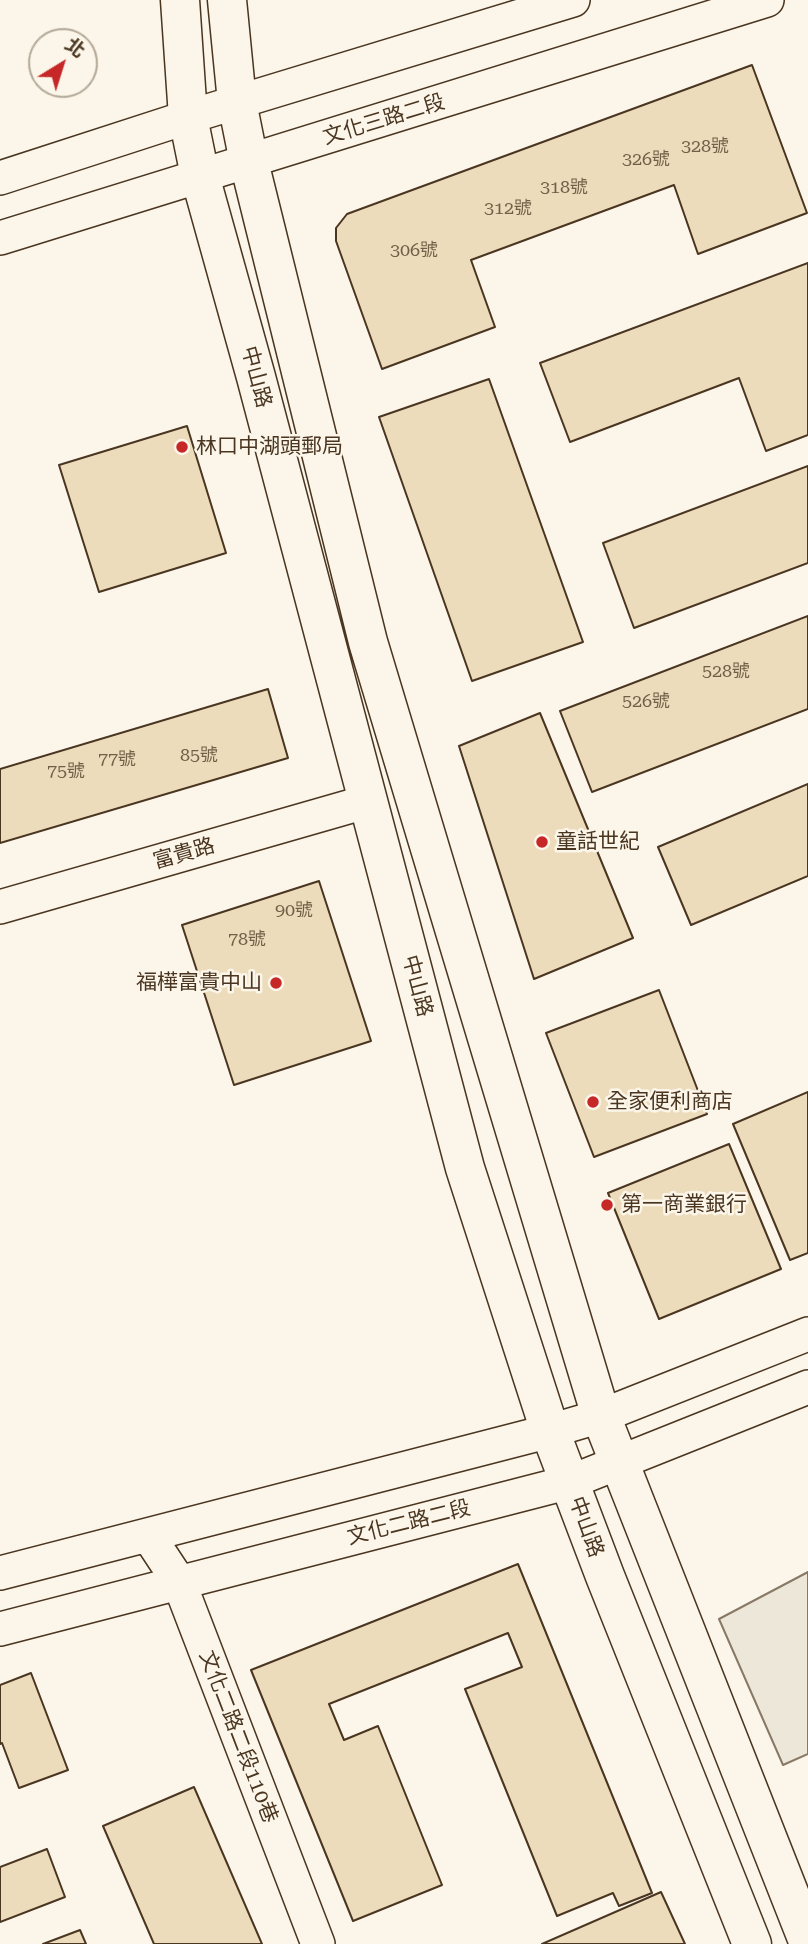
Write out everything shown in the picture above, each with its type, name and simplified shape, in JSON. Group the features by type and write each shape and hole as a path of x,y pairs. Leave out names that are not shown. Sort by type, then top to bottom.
{"main road":[{"name":"中山路","path":"180,0 188,117 200,176 256,377 465,1168 550,1431 752,1944"},
{"path":"227,0 237,103 249,162 368,642 601,1416 808,1941"}],"street":[{"path":"0,178 188,117 573,0"},
{"name":"文化三路二段","path":"0,238 767,0"},
{"name":"富貴路","path":"0,907 369,802"},
{"path":"0,1573 601,1416 808,1334"},
{"name":"文化二路二段","path":"0,1629 570,1482 808,1387"},
{"name":"文化二路二段110巷","path":"148,1535 179,1582 318,1944"}],"shaded area":[{"path":"808,1572 808,1754 783,1765 719,1619"}],"building":[{"path":"752,65 807,213 698,254 674,185 471,260 495,327 382,369 336,241 336,228 347,214"},
{"path":"808,263 808,435 766,451 739,378 570,442 540,363"},
{"path":"489,379 583,642 472,681 379,417"},
{"path":"187,426 226,553 99,592 59,465"},
{"path":"808,466 808,563 634,628 603,543"},
{"path":"808,616 808,709 592,792 560,711"},
{"path":"268,689 288,758 0,843 0,769"},
{"name":"童話世紀","path":"540,713 633,938 534,979 459,746"},
{"path":"808,784 808,876 691,925 658,847"},
{"name":"福樺富貴中山","path":"319,881 371,1041 234,1085 182,925"},
{"path":"659,990 707,1114 594,1157 546,1033"},
{"path":"808,1092 808,1253 790,1260 733,1124"},
{"path":"729,1144 781,1269 659,1319 608,1193"},
{"path":"518,1564 652,1893 619,1906 613,1893 557,1916 465,1689 522,1667 508,1633 329,1704 344,1740 378,1726 442,1885 353,1921 251,1670"},
{"path":"31,1673 68,1770 19,1788 2,1743 0,1744 0,1685"},
{"path":"194,1787 262,1944 154,1944 103,1826"},
{"path":"47,1849 65,1897 0,1922 0,1867"},
{"path":"661,1892 685,1944 542,1944"},
{"path":"80,1930 86,1944 43,1944"}],"place":[{"name":"林口中湖頭郵局","path":"182,447"},
{"name":"童話世紀","path":"542,842"},
{"name":"福樺富貴中山","path":"276,983"},
{"name":"全家便利商店","path":"593,1102"},
{"name":"第一商業銀行","path":"607,1205"}]}
